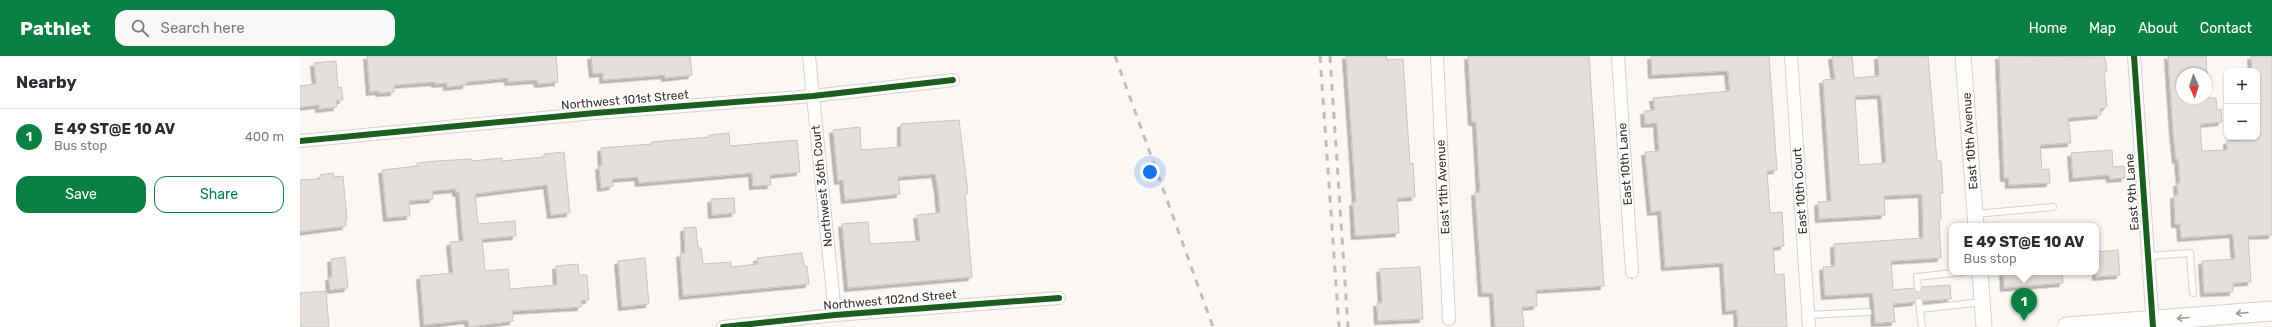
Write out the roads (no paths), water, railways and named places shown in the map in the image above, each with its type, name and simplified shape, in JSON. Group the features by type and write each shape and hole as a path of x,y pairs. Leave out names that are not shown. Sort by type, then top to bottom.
{"main road":[{"path":"2067,327 2153,324 2272,311"}],"street":[{"name":"Northwest 36th Court","path":"809,56 835,315"},
{"name":"East 11th Avenue","path":"1437,56 1449,318"},
{"name":"East 10th Lane","path":"1618,56 1632,272"},
{"name":"East 10th Court","path":"1791,56 1809,321"},
{"name":"East 10th Avenue","path":"1963,56 1976,220"},
{"name":"East 9th Lane","path":"2134,56 2153,324"},
{"name":"Northwest 101st Street","path":"300,141 595,113 813,96 953,80"},
{"path":"1980,275 1984,327"},
{"name":"Northwest 102nd Street","path":"723,327 835,315 1059,298"}],"lane":[{"path":"1976,220 2053,207"},
{"path":"2148,256 2190,253 2193,293"},
{"path":"1918,288 1917,277 1949,273"},
{"path":"1919,302 1922,327"},
{"path":"1920,309 1982,302"},
{"path":"1809,321 1868,312"}],"railway":[{"path":"1115,56 1213,327"},
{"path":"1320,56 1339,327"},
{"path":"1330,56 1348,327"}],"place":[{"name":"E 49 ST@E 10 AV","path":"2024,321"}]}
